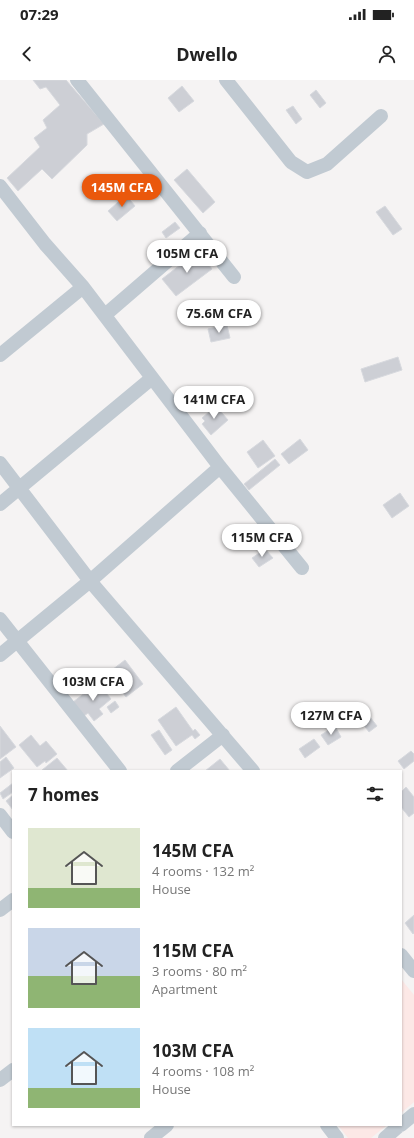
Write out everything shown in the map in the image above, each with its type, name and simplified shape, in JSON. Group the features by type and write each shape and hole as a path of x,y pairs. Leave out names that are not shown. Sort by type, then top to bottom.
{"street":[{"path":"76,80 234,277"},
{"path":"226,80 291,162 307,172 327,164 381,116"},
{"path":"0,186 45,244 84,287 220,467 302,568"},
{"path":"105,315 200,233"},
{"path":"0,355 84,287"},
{"path":"0,504 152,378"},
{"path":"0,463 90,581 252,770"},
{"path":"0,655 90,581 220,467"},
{"path":"0,619 119,770"},
{"path":"178,770 223,735"},
{"path":"0,815 12,831"},
{"path":"0,910 12,901"},
{"path":"402,955 414,971"},
{"path":"0,1080 12,1071"},
{"path":"402,1124 414,1114"},
{"path":"151,1132 164,1126"},
{"path":"328,1126 337,1138"},
{"path":"385,1138 400,1126"}],"shaded area":[{"path":"402,980 414,995 414,1102 402,1112"},
{"path":"339,1126 386,1126 371,1138 348,1138"}],"building":[{"path":"33,80 66,80 104,124 87,134 87,145 52,179 42,169 18,191 7,178 40,147 34,138 47,128 43,120 60,105 46,87 40,89"},
{"path":"182,86 194,101 179,112 168,98"},
{"path":"316,90 326,103 320,108 310,95"},
{"path":"293,106 302,119 296,124 286,110"},
{"path":"187,169 215,202 203,213 174,180"},
{"path":"126,195 135,206 117,221 108,211"},
{"path":"385,206 402,229 393,235 376,212"},
{"path":"175,222 180,228 166,238 162,232"},
{"path":"198,251 212,269 176,296 162,279"},
{"path":"227,325 230,338 211,342 208,329"},
{"path":"398,357 402,370 365,382 361,369"},
{"path":"216,406 228,420 211,435 202,424 205,421 202,418"},
{"path":"300,439 308,450 289,464 281,454"},
{"path":"263,440 275,456 258,468 247,452"},
{"path":"275,459 280,465 249,490 244,484"},
{"path":"400,493 409,506 392,518 383,505"},
{"path":"265,549 273,558 259,567 252,558"},
{"path":"125,660 143,684 126,697 108,673"},
{"path":"98,683 111,699 99,709 103,714 94,721 88,713 84,716 73,702"},
{"path":"115,701 119,707 111,713 107,707"},
{"path":"176,707 193,731 195,729 200,735 195,739 192,735 176,746 158,720"},
{"path":"370,717 377,726 369,732 362,723"},
{"path":"0,726 16,747 0,759"},
{"path":"335,726 341,737 328,745 321,735"},
{"path":"159,730 172,750 165,755 151,735"},
{"path":"31,735 40,746 46,741 57,754 46,763 45,761 37,767 19,745"},
{"path":"314,739 320,747 305,758 299,749"},
{"path":"411,751 414,754 414,761 404,769 398,761"},
{"path":"6,757 14,768 0,778 0,762"},
{"path":"57,758 67,770 42,770"},
{"path":"220,759 229,770 206,770"},
{"path":"12,784 12,793 3,799 0,793"},
{"path":"406,787 414,797 414,813 409,817 402,808 402,791"},
{"path":"12,796 12,809 6,801"},
{"path":"414,915 414,933 413,934 405,923"}]}
